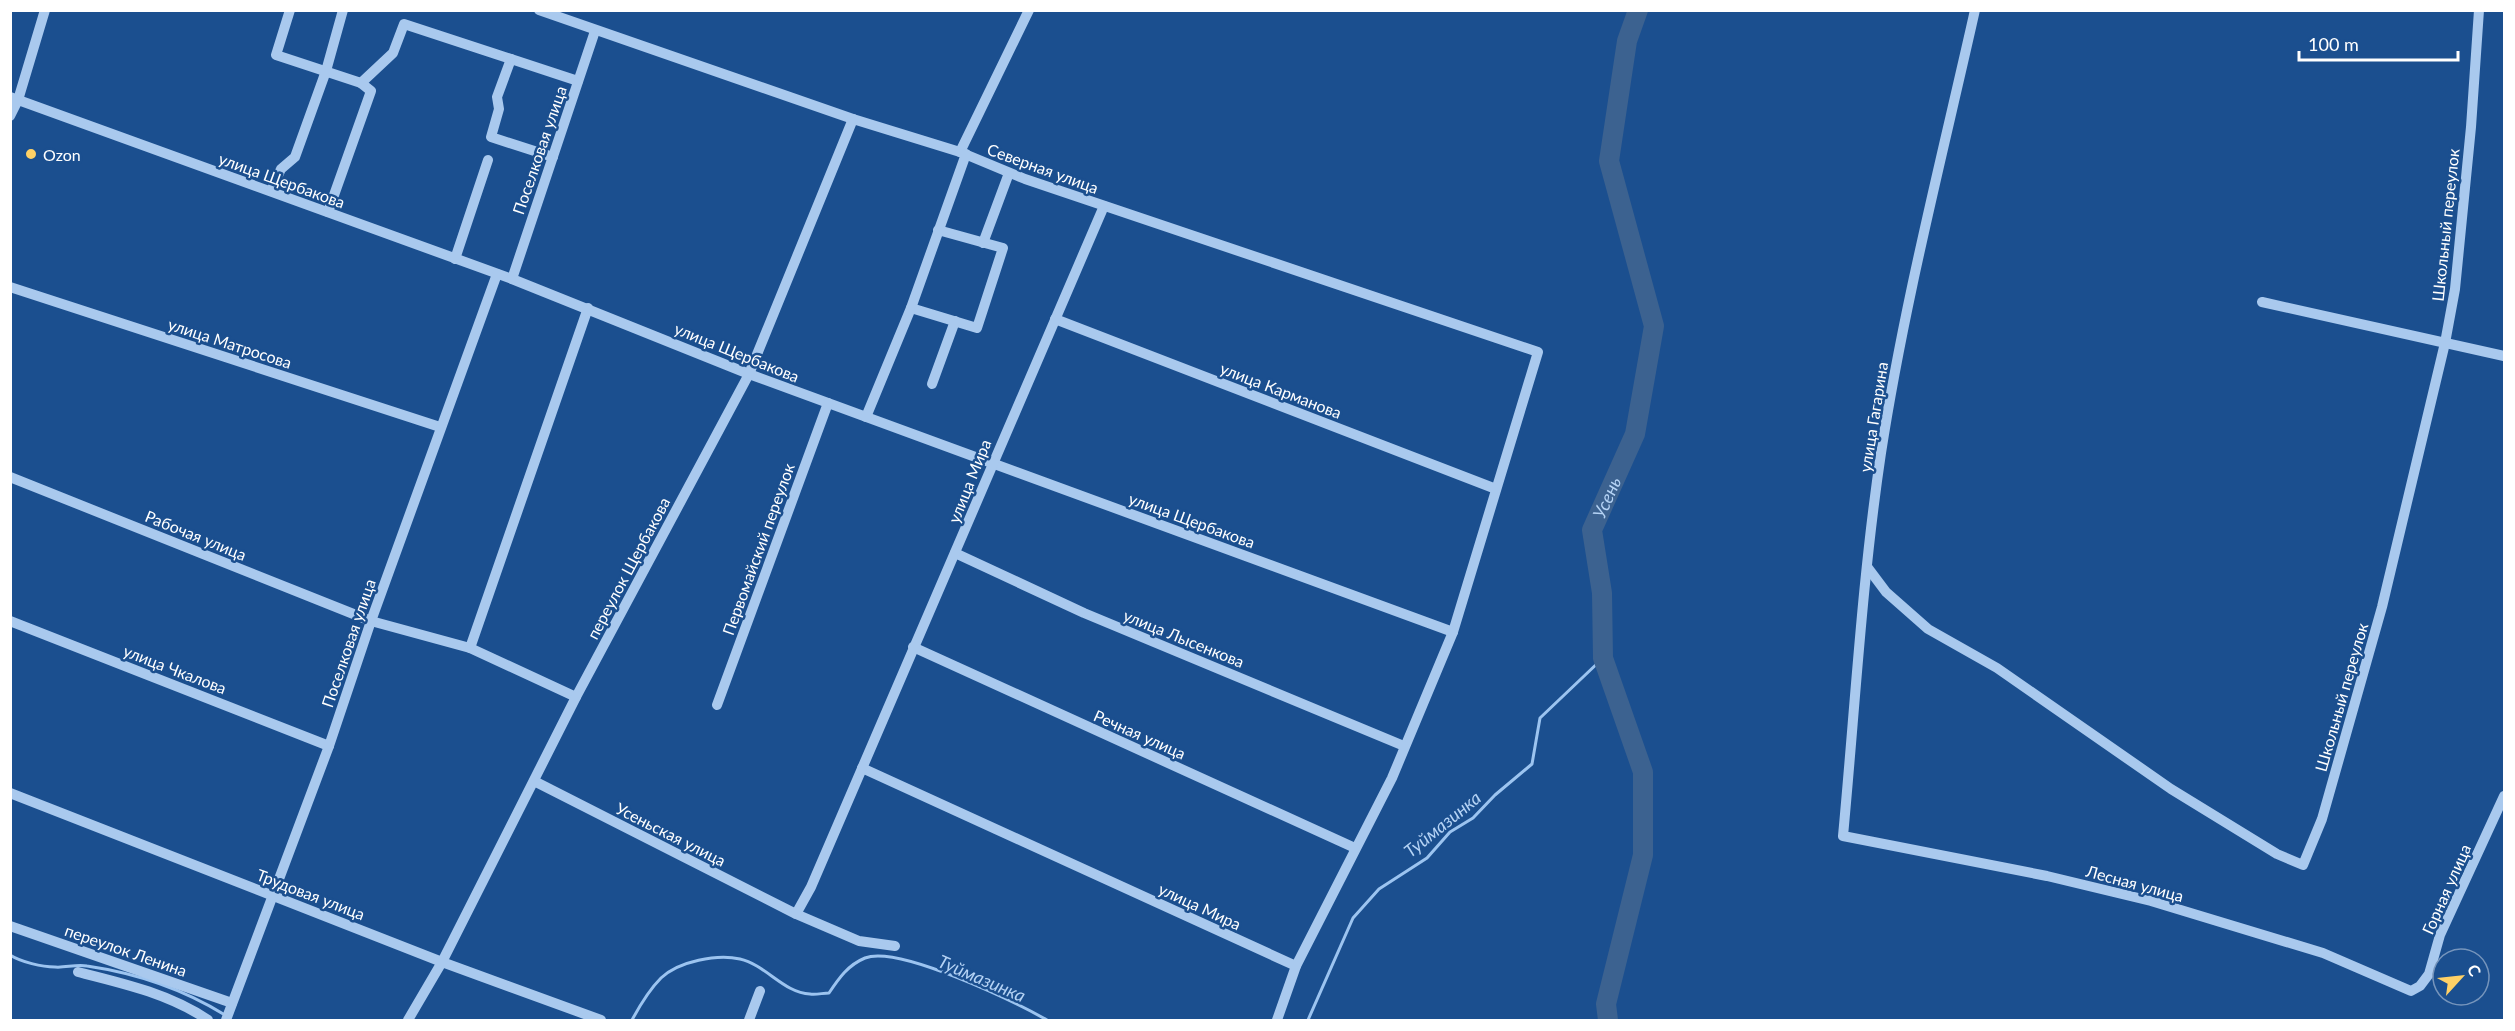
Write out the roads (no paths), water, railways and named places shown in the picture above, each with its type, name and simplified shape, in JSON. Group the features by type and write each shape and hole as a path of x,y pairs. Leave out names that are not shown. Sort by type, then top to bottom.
{"street":[{"path":"10,116 14,98 45,10"},
{"path":"290,10 276,55 361,83 371,91 328,212"},
{"path":"271,192 281,169 295,157 326,71 343,10"},
{"name":"Северная улица","path":"539,10 853,119 963,153 1009,173 1104,206 1538,352 1496,489"},
{"path":"866,417 911,309 963,153 1029,10"},
{"name":"улица Гагарина","path":"1843,836 1881,453 1904,328 1976,10"},
{"name":"Школьный переулок","path":"1868,568 1886,592 1928,628 1997,668 2171,789 2277,854 2303,865 2322,819 2382,607 2445,343 2457,266 2471,127 2479,10"},
{"path":"361,83 393,53 404,24 578,81"},
{"name":"Поселковая улица","path":"512,279 595,31"},
{"path":"511,59 497,97 499,109 490,137 553,156"},
{"name":"улица Щербакова","path":"14,98 512,279 749,374 1453,632"},
{"name":"переулок Щербакова","path":"408,1020 442,962 576,697 749,374 853,119"},
{"path":"455,259 488,160"},
{"path":"983,243 1009,173"},
{"name":"улица Мира","path":"796,914 811,886 1104,206"},
{"path":"911,309 977,328 1003,248 938,230"},
{"name":"Поселковая улица","path":"229,1012 330,746 371,621 497,274"},
{"name":"улица Матросова","path":"10,287 440,427"},
{"path":"2262,303 2505,356"},
{"path":"470,648 588,308"},
{"name":"улица Карманова","path":"1055,319 1496,489"},
{"path":"932,384 955,321"},
{"name":"Первомайский переулок","path":"717,705 828,403"},
{"name":"Рабочая улица","path":"10,477 371,621 470,648 576,697"},
{"path":"1277,1020 1296,966 1392,778 1453,632 1496,489"},
{"name":"улица Лысенкова","path":"955,554 1084,613 1404,746"},
{"name":"улица Чкалова","path":"10,621 330,746"},
{"name":"Речная улица","path":"913,647 1355,848"},
{"name":"улица Мира","path":"862,768 1296,966"},
{"name":"Усеньская улица","path":"534,781 796,914 859,941 895,946"},
{"name":"Трудовая улица","path":"10,792 442,962 601,1020"},
{"name":"Горная улица","path":"2411,991 2420,986 2428,974 2440,935 2505,796"},
{"name":"Лесная улица","path":"1843,836 2047,876 2151,901 2323,953 2411,991"},
{"name":"переулок Ленина","path":"10,926 229,1012"},
{"path":"78,972 128,985 170,1000 208,1020"},
{"path":"749,1020 760,991"}],"waterway":[{"name":"Усень","path":"1608,1020 1606,1004 1643,855 1643,772 1603,658 1602,593 1592,530 1635,434 1654,326 1609,161 1627,41 1638,10"},
{"name":"Туймазинка","path":"1308,1020 1353,918 1379,889 1427,858 1450,832 1473,818 1495,795 1532,764 1540,718 1603,658"},
{"name":"Туймазинка","path":"10,955 44,966 79,965 141,978 192,997 225,1015"},
{"name":"Туймазинка","path":"632,1020 645,998 661,978 678,967 699,960 720,957 740,959 758,967 792,989 815,994 829,993 844,972 859,961 881,956 929,967 957,977 1047,1020"}],"place":[{"name":"Ozon","path":"31,154"}]}
